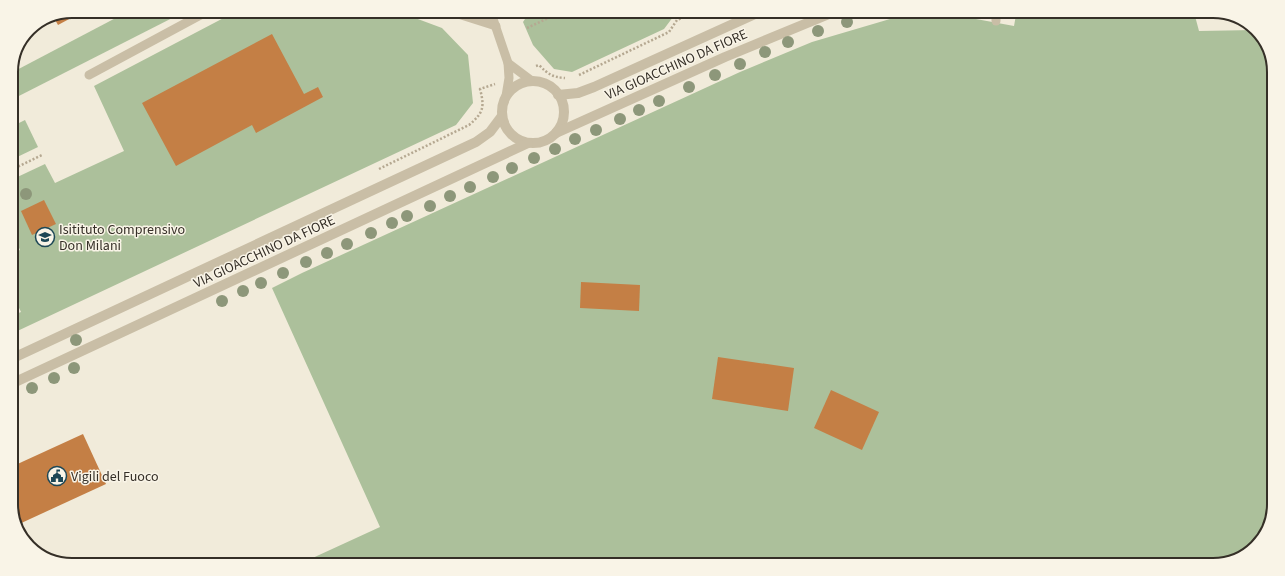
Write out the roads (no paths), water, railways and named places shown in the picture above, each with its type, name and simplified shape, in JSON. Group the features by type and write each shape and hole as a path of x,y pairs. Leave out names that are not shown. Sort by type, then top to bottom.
{"street":[{"name":"VIA GIOACCHINO DA FIORE","path":"558,94 578,93 594,87 746,18"},
{"name":"VIA GIOACCHINO DA FIORE","path":"556,133 725,57 819,18"},
{"path":"532,81 542,82 551,87 558,94 563,104 564,114 562,124 556,133 548,140 528,144 510,134 504,126 502,106 506,96 513,88 522,83 532,81"},
{"name":"VIA GIOACCHINO DA FIORE","path":"18,356 476,142 490,132 502,116"},
{"name":"VIA GIOACCHINO DA FIORE","path":"18,381 528,144"}],"lane":[{"path":"89,75 195,18"},
{"path":"471,18 496,26"},
{"path":"493,18 508,63 506,96"},
{"path":"508,63 532,81"}],"place":[{"name":"Isitituto Comprensivo Don Milani","path":"45,237"},
{"name":"Vigili del Fuoco","path":"57,476"}]}
